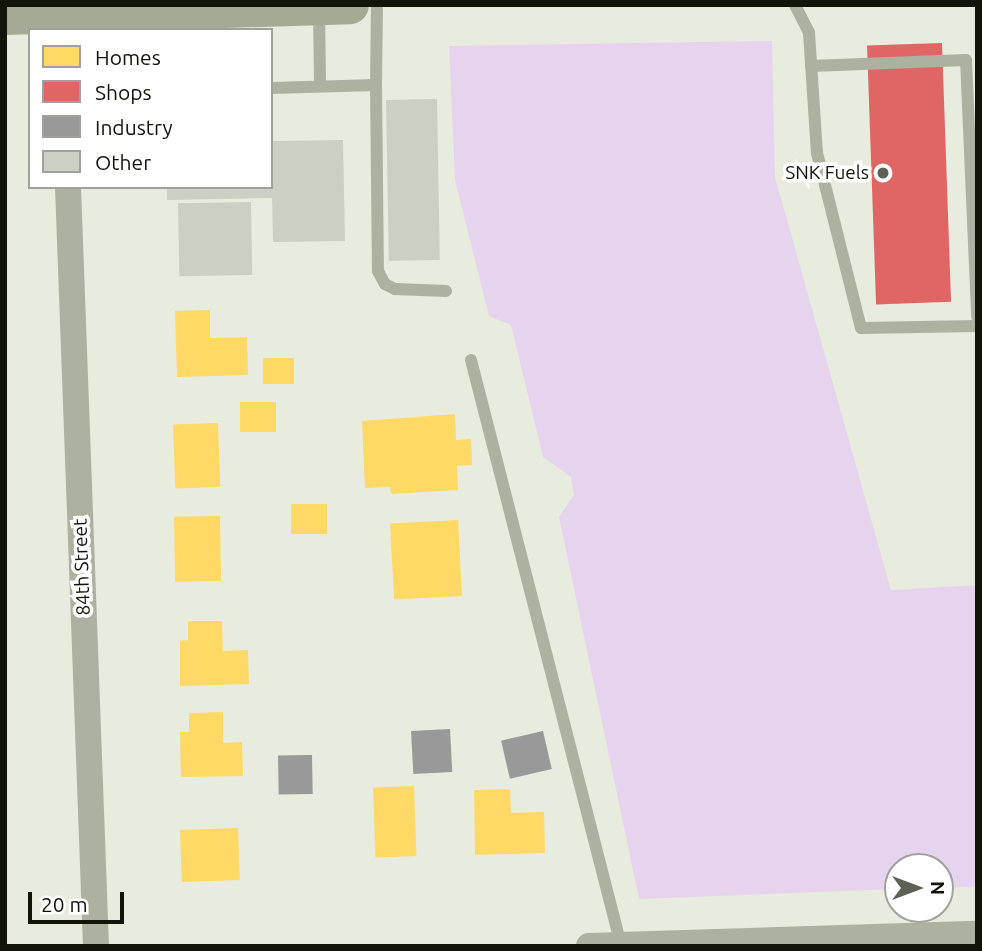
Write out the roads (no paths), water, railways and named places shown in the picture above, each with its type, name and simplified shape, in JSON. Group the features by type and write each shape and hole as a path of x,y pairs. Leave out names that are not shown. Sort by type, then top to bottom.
{"main road":[{"path":"5,16 335,6"}],"street":[{"name":"84th Street","path":"68,189 96,946"},
{"path":"589,946 977,934"}],"lane":[{"path":"377,5 378,271 385,284 395,289 446,291"},
{"path":"795,5 809,33 817,153 861,328 977,326"},
{"path":"320,86 335,6"},
{"path":"811,66 971,62 977,317"},
{"path":"273,88 376,85"},
{"path":"471,360 621,945"}],"place":[{"name":"SNK Fuels","path":"883,173"}]}
